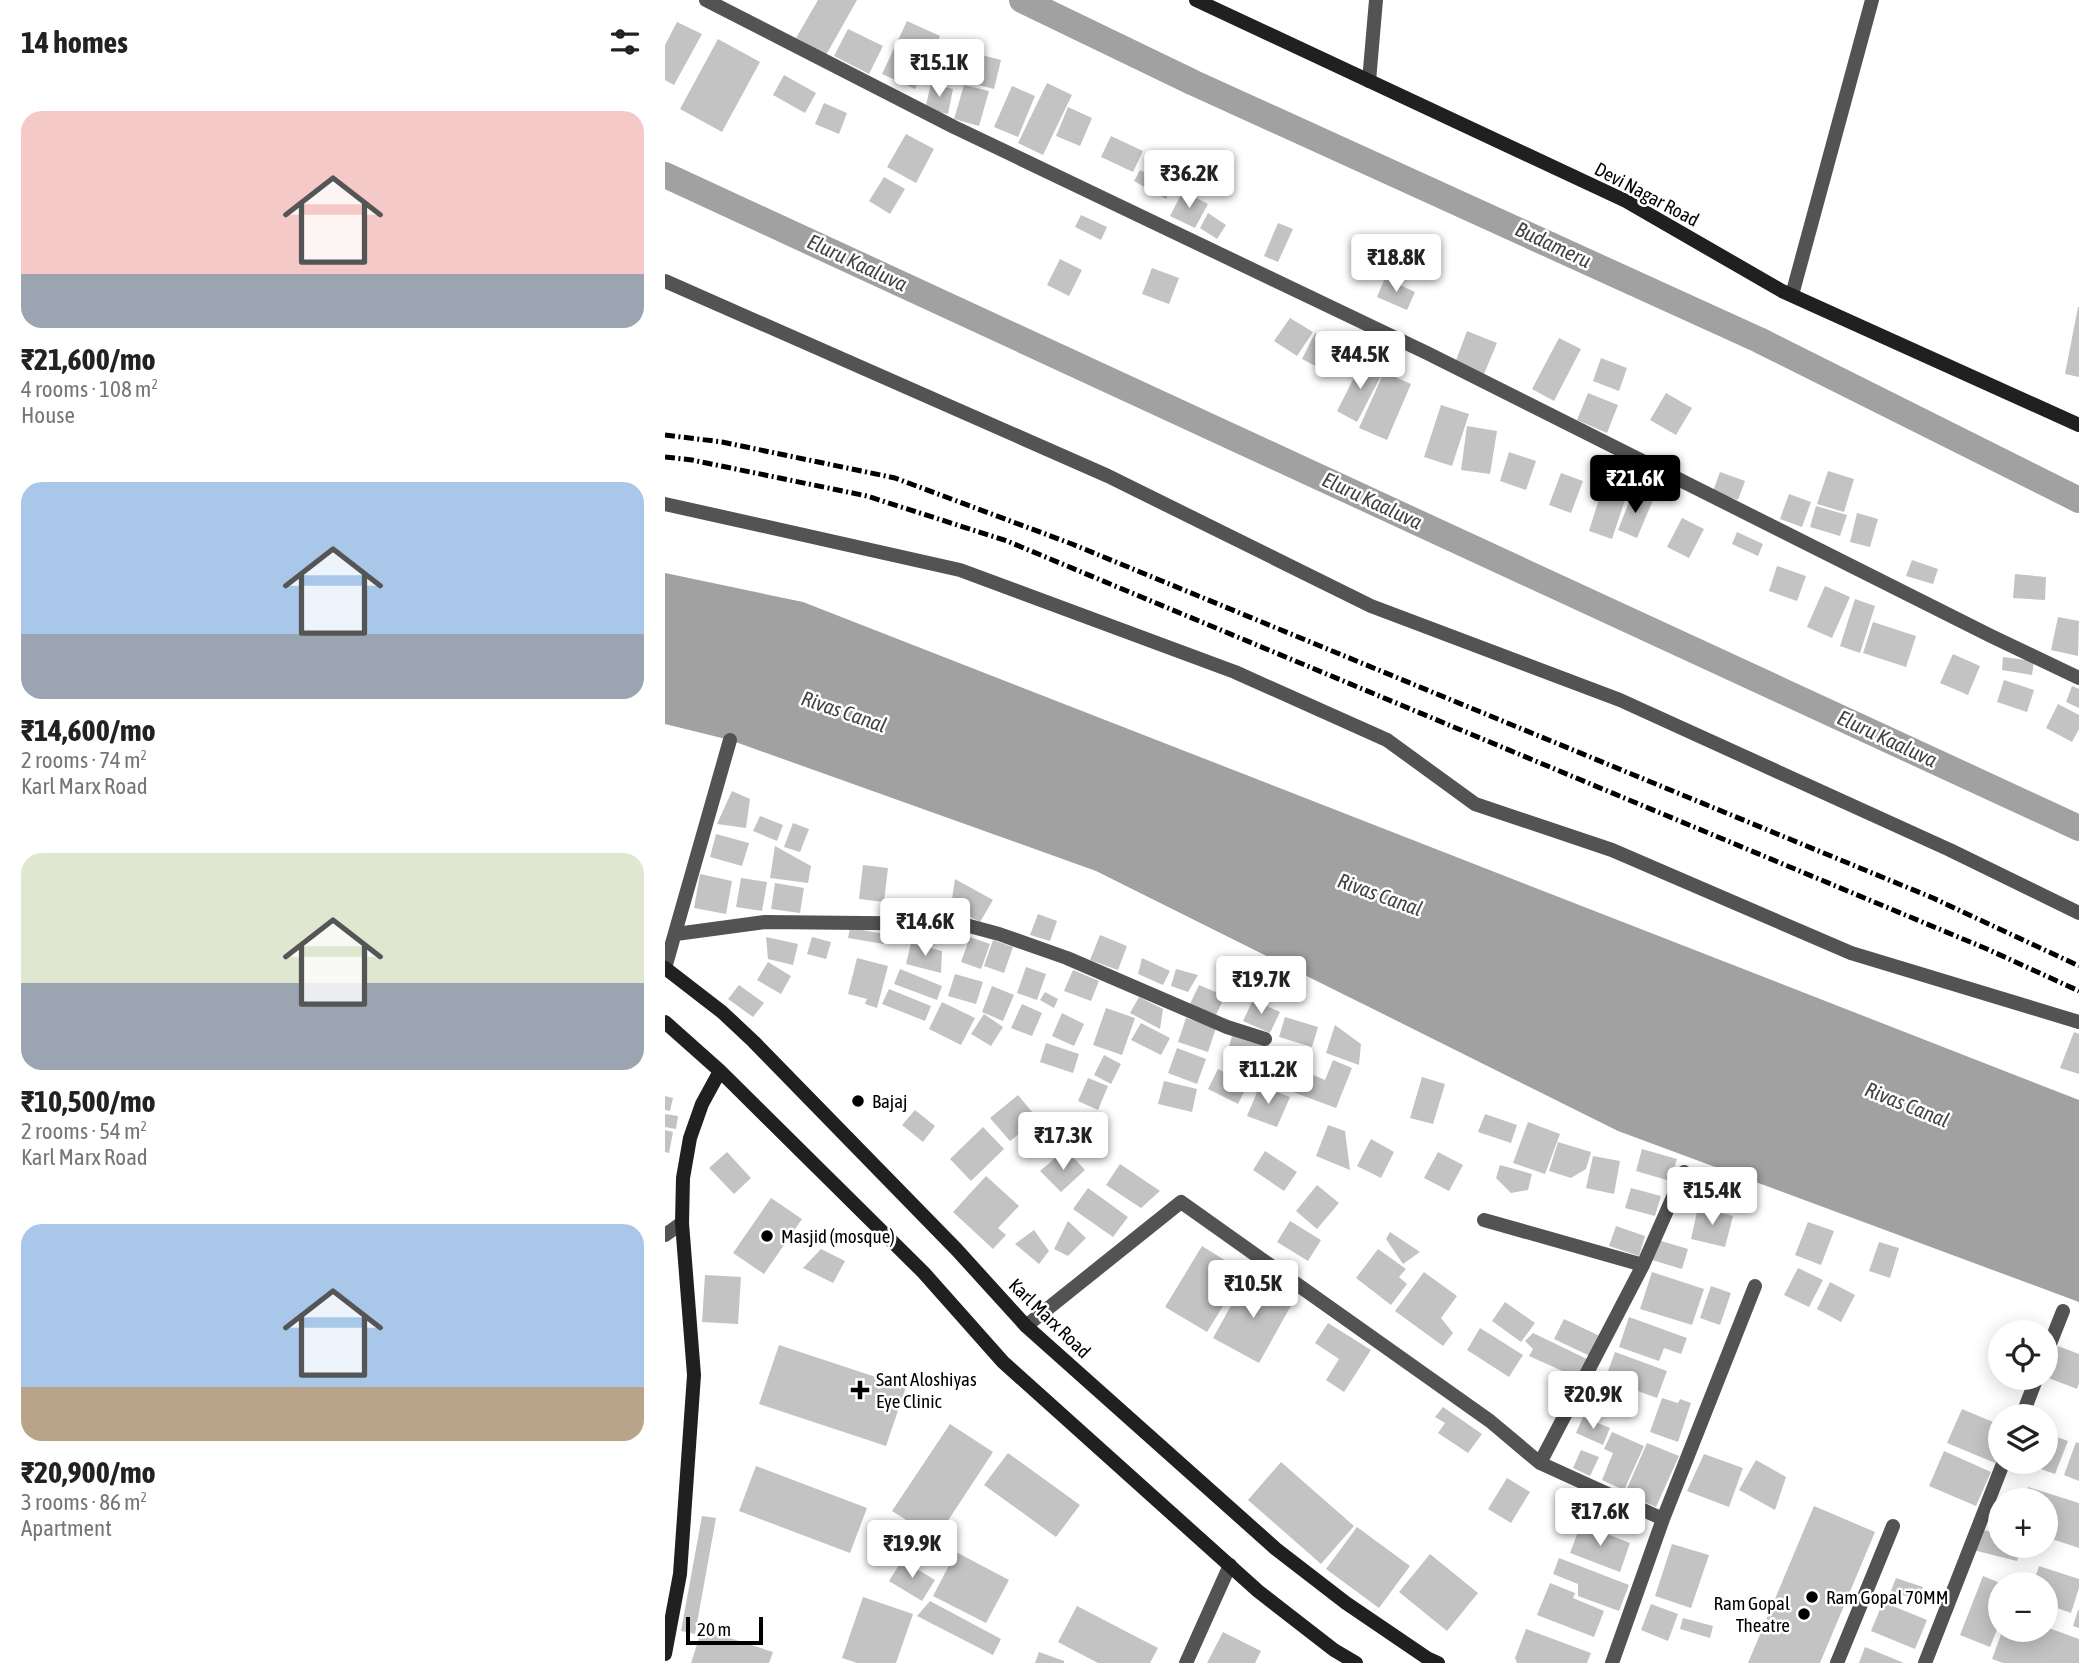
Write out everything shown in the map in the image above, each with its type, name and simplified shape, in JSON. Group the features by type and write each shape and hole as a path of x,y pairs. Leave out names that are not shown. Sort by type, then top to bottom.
{"main road":[{"name":"Devi Nagar Road","path":"1196,0 1626,201 1791,295 2079,425"},
{"name":"Karl Marx Road","path":"665,968 722,1012 754,1042 957,1250 1026,1326 1276,1549 1346,1603 1438,1663"},
{"path":"665,1022 720,1071 924,1273 1003,1362 1269,1600 1334,1650 1356,1663"},
{"path":"665,1654 680,1574 694,1375 682,1223 683,1178 690,1138 702,1104 720,1071"}],"street":[{"path":"706,0 954,127 1427,353 2079,678"},
{"path":"1369,81 1376,0"},
{"path":"1791,295 1872,0"},
{"path":"665,281 1108,476 1371,606 1620,700 1950,850 2079,913"},
{"path":"665,504 960,570 1235,672 1387,740 1475,804 1612,850 1851,953 2079,1022"},
{"path":"665,968 730,740"},
{"path":"676,934 765,922 962,924 1067,958 1227,1027 1265,1040"},
{"path":"1540,1463 1643,1265 1684,1172"},
{"path":"1026,1326 1181,1202 1490,1421 1540,1463 1663,1519"},
{"path":"1484,1220 1643,1265"},
{"path":"665,1235 682,1223"},
{"path":"1612,1663 1663,1519 1755,1286"},
{"path":"2058,1324 2063,1311"},
{"path":"1925,1663 1999,1474"},
{"path":"1837,1663 1893,1526"},
{"path":"1186,1663 1230,1565"}],"water":[{"name":"Rivas Canal","path":"665,573 803,602 2079,1100 2079,1302 1618,1131 1096,871 730,740 665,724"}],"building":[{"path":"818,0 857,0 826,55 796,38"},
{"path":"907,21 940,36 915,89 882,74"},
{"path":"677,22 702,34 674,85 665,80 665,45"},
{"path":"848,29 883,46 869,74 834,56"},
{"path":"718,39 760,62 722,132 680,109"},
{"path":"974,53 1001,60 994,89 967,82"},
{"path":"784,75 816,93 805,113 773,95"},
{"path":"1047,83 1072,95 1043,155 1018,143"},
{"path":"931,84 953,89 948,114 925,109"},
{"path":"964,85 989,91 979,126 954,119"},
{"path":"1012,86 1035,96 1018,137 994,127"},
{"path":"824,103 847,113 839,134 815,124"},
{"path":"1068,107 1092,118 1080,146 1056,136"},
{"path":"906,134 934,149 916,183 887,167"},
{"path":"1111,136 1143,151 1133,172 1101,157"},
{"path":"1140,170 1172,187 1166,199 1134,181"},
{"path":"884,177 905,189 890,214 869,201"},
{"path":"1183,191 1208,204 1195,228 1170,216"},
{"path":"1208,213 1226,225 1217,239 1200,228"},
{"path":"1081,215 1107,227 1101,240 1075,227"},
{"path":"1278,223 1293,229 1278,262 1264,256"},
{"path":"1060,259 1082,270 1069,296 1047,285"},
{"path":"1152,268 1179,278 1169,304 1142,294"},
{"path":"1385,278 1415,292 1407,310 1377,297"},
{"path":"2079,307 2079,377 2065,374"},
{"path":"1290,318 1313,332 1297,356 1274,341"},
{"path":"1467,331 1497,343 1484,374 1455,363"},
{"path":"1315,333 1339,346 1325,371 1302,359"},
{"path":"1559,338 1581,349 1554,401 1532,389"},
{"path":"1601,358 1627,368 1619,391 1593,381"},
{"path":"1363,360 1384,370 1357,422 1337,411"},
{"path":"1384,372 1411,384 1387,440 1359,428"},
{"path":"1588,393 1618,405 1607,433 1577,420"},
{"path":"1666,393 1692,408 1676,435 1650,420"},
{"path":"1441,405 1469,414 1452,466 1424,457"},
{"path":"1467,426 1497,431 1490,474 1461,470"},
{"path":"1509,452 1536,461 1526,490 1500,481"},
{"path":"1828,471 1854,479 1844,512 1817,504"},
{"path":"1720,472 1745,481 1738,500 1713,491"},
{"path":"1561,473 1583,481 1571,513 1549,505"},
{"path":"1604,483 1628,491 1612,539 1589,531"},
{"path":"1633,492 1653,500 1637,538 1618,530"},
{"path":"1789,494 1811,502 1802,527 1780,519"},
{"path":"1816,506 1847,515 1840,536 1810,527"},
{"path":"1857,513 1878,519 1870,547 1850,542"},
{"path":"1682,518 1704,529 1689,558 1667,547"},
{"path":"1737,532 1763,544 1758,556 1732,544"},
{"path":"1912,560 1938,569 1933,584 1906,576"},
{"path":"1777,566 1806,576 1797,601 1769,591"},
{"path":"2015,574 2046,577 2045,600 2013,598"},
{"path":"1825,586 1850,597 1832,638 1807,627"},
{"path":"1855,599 1875,606 1860,653 1840,646"},
{"path":"2058,617 2079,621 2078,656 2051,650"},
{"path":"1873,622 1916,636 1906,667 1863,653"},
{"path":"1953,654 1980,666 1968,695 1940,683"},
{"path":"2003,657 2034,661 2032,675 2002,670"},
{"path":"2004,680 2034,690 2027,712 1997,702"},
{"path":"2072,686 2079,689 2079,708 2066,702"},
{"path":"2058,704 2079,715 2079,729 2072,742 2046,728"},
{"path":"732,791 750,799 746,828 717,824"},
{"path":"760,816 783,825 777,841 753,831"},
{"path":"793,823 809,829 800,852 784,847"},
{"path":"716,834 749,843 742,866 710,857"},
{"path":"775,846 811,866 808,883 770,878"},
{"path":"863,865 888,868 884,902 859,899"},
{"path":"700,874 732,881 726,914 694,908"},
{"path":"741,878 767,882 762,911 736,907"},
{"path":"955,879 993,900 980,922 951,906"},
{"path":"775,883 804,888 800,913 771,909"},
{"path":"1038,914 1057,921 1050,941 1030,935"},
{"path":"850,928 886,934 884,944 848,938"},
{"path":"1100,935 1127,946 1118,970 1090,960"},
{"path":"766,937 798,944 793,965 768,959"},
{"path":"812,937 831,942 826,959 807,954"},
{"path":"970,937 990,944 981,969 961,962"},
{"path":"993,940 1013,947 1004,973 984,966"},
{"path":"911,943 942,951 941,973 906,964"},
{"path":"857,958 888,966 877,1008 865,1004 867,999 848,994"},
{"path":"1142,958 1170,971 1163,985 1138,974"},
{"path":"768,962 791,976 781,994 757,980"},
{"path":"1026,967 1046,974 1037,1000 1017,993"},
{"path":"900,969 942,986 937,1000 894,984"},
{"path":"1176,969 1198,975 1188,992 1171,986"},
{"path":"1073,970 1099,981 1091,1001 1064,991"},
{"path":"955,974 983,982 976,1004 948,996"},
{"path":"739,985 764,1003 753,1017 728,999"},
{"path":"1199,985 1225,996 1216,1015 1190,1004"},
{"path":"992,986 1014,995 1003,1021 982,1012"},
{"path":"889,989 931,1006 925,1021 882,1004"},
{"path":"1045,992 1058,999 1054,1008 1040,1000"},
{"path":"1139,997 1163,1009 1160,1029 1130,1013"},
{"path":"1253,1000 1280,1012 1270,1033 1243,1021"},
{"path":"942,1002 975,1018 961,1045 929,1029"},
{"path":"1022,1004 1042,1013 1032,1036 1011,1028"},
{"path":"1106,1008 1135,1018 1122,1055 1093,1045"},
{"path":"1062,1013 1084,1024 1074,1046 1052,1036"},
{"path":"984,1014 1003,1027 991,1046 971,1034"},
{"path":"1285,1017 1318,1027 1312,1047 1279,1037"},
{"path":"1186,1018 1216,1028 1208,1052 1178,1042"},
{"path":"1141,1023 1170,1038 1161,1055 1131,1040"},
{"path":"1335,1025 1361,1044 1359,1065 1326,1053"},
{"path":"2074,1032 2079,1034 2079,1074 2060,1068"},
{"path":"1232,1036 1264,1046 1255,1073 1224,1064"},
{"path":"1046,1043 1079,1054 1073,1073 1040,1062"},
{"path":"1177,1048 1206,1059 1197,1084 1168,1073"},
{"path":"1104,1055 1121,1064 1111,1084 1094,1075"},
{"path":"1333,1060 1352,1068 1336,1108 1293,1092 1302,1070 1325,1080"},
{"path":"1218,1069 1248,1084 1238,1104 1208,1089"},
{"path":"1422,1077 1445,1084 1433,1124 1410,1118"},
{"path":"1088,1078 1108,1086 1098,1110 1078,1101"},
{"path":"1164,1081 1197,1089 1192,1112 1158,1104"},
{"path":"1260,1085 1290,1097 1277,1127 1247,1116"},
{"path":"1018,1095 1038,1119 1010,1141 990,1118"},
{"path":"665,1096 673,1098 670,1111 665,1110"},
{"path":"915,1110 935,1126 923,1142 902,1125"},
{"path":"665,1114 678,1116 676,1129 665,1127"},
{"path":"1485,1114 1517,1125 1511,1143 1478,1132"},
{"path":"1528,1122 1560,1134 1545,1174 1513,1163"},
{"path":"1328,1125 1345,1131 1350,1170 1316,1156"},
{"path":"983,1127 1004,1149 971,1181 950,1159"},
{"path":"665,1130 673,1132 669,1153 665,1152"},
{"path":"1371,1139 1394,1152 1381,1178 1357,1166"},
{"path":"1558,1142 1591,1152 1586,1169 1571,1178 1549,1171"},
{"path":"1642,1149 1677,1159 1670,1181 1636,1171"},
{"path":"1265,1151 1297,1172 1284,1191 1253,1170"},
{"path":"727,1152 751,1178 734,1194 709,1168"},
{"path":"1438,1152 1463,1165 1449,1191 1424,1178"},
{"path":"1061,1153 1068,1160 1072,1156 1085,1170 1061,1192 1040,1171"},
{"path":"1593,1156 1620,1161 1614,1194 1586,1188"},
{"path":"1120,1164 1160,1191 1141,1208 1106,1185"},
{"path":"1500,1165 1532,1174 1528,1190 1511,1193 1496,1178"},
{"path":"986,1176 1019,1206 998,1228 1006,1235 993,1249 953,1212"},
{"path":"1317,1185 1339,1203 1317,1229 1296,1211"},
{"path":"1088,1188 1128,1217 1113,1237 1073,1209"},
{"path":"1631,1188 1661,1196 1655,1216 1625,1208"},
{"name":"Masjid (mosque)","path":"771,1198 802,1219 764,1274 733,1253"},
{"path":"1698,1207 1733,1216 1725,1247 1691,1239"},
{"path":"1068,1221 1086,1238 1068,1256 1054,1249"},
{"path":"1290,1221 1321,1240 1308,1261 1277,1242"},
{"path":"1808,1222 1834,1231 1821,1265 1795,1255"},
{"path":"1616,1226 1645,1236 1639,1256 1609,1246"},
{"path":"1034,1230 1049,1251 1039,1264 1015,1244"},
{"path":"1390,1232 1420,1252 1403,1264 1386,1239"},
{"path":"1658,1240 1688,1249 1682,1269 1652,1260"},
{"path":"1879,1242 1899,1248 1890,1278 1869,1271"},
{"path":"1202,1246 1244,1272 1207,1332 1165,1307"},
{"path":"821,1249 845,1261 833,1283 803,1268"},
{"path":"1378,1249 1406,1269 1399,1277 1407,1284 1391,1305 1356,1278"},
{"path":"1798,1268 1823,1280 1809,1307 1784,1295"},
{"path":"1424,1272 1457,1296 1441,1318 1453,1333 1443,1346 1395,1311"},
{"path":"1652,1272 1704,1289 1692,1325 1640,1309"},
{"path":"705,1275 741,1277 738,1324 702,1322"},
{"path":"1247,1277 1293,1302 1259,1363 1213,1338"},
{"path":"1830,1282 1855,1295 1841,1322 1817,1309"},
{"path":"1711,1286 1731,1293 1720,1325 1700,1318"},
{"path":"1505,1302 1535,1323 1521,1342 1492,1321"},
{"path":"1629,1317 1687,1338 1681,1354 1664,1348 1659,1361 1619,1347"},
{"path":"1564,1319 1604,1338 1594,1358 1554,1339"},
{"path":"1328,1323 1371,1350 1344,1392 1326,1380 1339,1359 1315,1343"},
{"path":"1480,1328 1523,1355 1509,1377 1467,1350"},
{"path":"1533,1333 1587,1359 1578,1378 1529,1356 1533,1349 1525,1341"},
{"path":"779,1345 906,1387 886,1446 759,1404"},
{"path":"2058,1346 2079,1354 2077,1389 2058,1382"},
{"path":"1615,1352 1667,1371 1657,1398 1605,1379"},
{"path":"1662,1398 1678,1403 1680,1399 1691,1403 1678,1442 1650,1432"},
{"path":"1443,1407 1482,1434 1468,1453 1438,1433 1445,1423 1435,1417"},
{"path":"1962,1409 1988,1420 1988,1460 1947,1443"},
{"path":"1583,1417 1610,1428 1603,1445 1576,1433"},
{"path":"950,1424 993,1452 936,1539 892,1511"},
{"path":"1612,1432 1644,1446 1624,1490 1602,1480 1613,1453 1604,1449"},
{"path":"2058,1437 2068,1441 2058,1466"},
{"path":"2076,1442 2079,1443 2079,1481 2064,1475"},
{"path":"1647,1443 1679,1456 1656,1507 1625,1493"},
{"path":"1581,1450 1599,1457 1590,1476 1573,1468"},
{"path":"1944,1451 1990,1474 1976,1506 1929,1486"},
{"path":"1008,1453 1080,1505 1056,1537 984,1485"},
{"path":"1704,1454 1743,1468 1729,1507 1687,1491"},
{"path":"1756,1460 1786,1477 1775,1510 1739,1490"},
{"path":"1281,1462 1354,1526 1321,1564 1248,1500"},
{"path":"756,1466 867,1508 850,1553 739,1511"},
{"path":"1507,1478 1530,1492 1511,1523 1488,1509"},
{"path":"2058,1496 2079,1503 2079,1548 2058,1541"},
{"name":"Ram Gopal 70MM","path":"1814,1506 1875,1532 1820,1663 1748,1663"},
{"path":"702,1516 716,1518 695,1634 681,1631"},
{"path":"1581,1524 1630,1543 1620,1572 1570,1553"},
{"path":"1357,1527 1410,1566 1379,1608 1326,1569"},
{"path":"1981,1529 1988,1531 1988,1554 1973,1550"},
{"path":"1672,1544 1709,1555 1691,1608 1655,1596"},
{"path":"956,1552 1009,1580 986,1623 933,1596"},
{"path":"1430,1554 1478,1593 1447,1631 1399,1592"},
{"path":"1559,1558 1629,1585 1619,1611 1578,1596 1578,1584 1553,1574"},
{"path":"902,1560 935,1580 922,1601 889,1581"},
{"path":"2039,1566 2057,1572 2037,1572"},
{"path":"2058,1572 2079,1579 2071,1613 2058,1608"},
{"path":"1983,1576 1988,1578 1988,1642 1992,1642 1990,1647 1960,1635"},
{"path":"1896,1578 1923,1587 1918,1600 1891,1591"},
{"path":"1550,1583 1575,1593 1573,1598 1604,1611 1594,1637 1537,1615"},
{"path":"863,1597 913,1614 896,1663 857,1663 842,1658"},
{"path":"930,1601 1001,1639 993,1655 917,1616"},
{"path":"1883,1602 1927,1620 1915,1649 1871,1631"},
{"path":"1651,1604 1678,1614 1668,1641 1641,1630"},
{"path":"1077,1606 1158,1648 1150,1663 1098,1663 1058,1642"},
{"path":"2079,1610 2079,1628 2073,1626"},
{"path":"1683,1618 1713,1626 1710,1638 1680,1629"},
{"path":"702,1629 773,1652 769,1663 691,1663"},
{"path":"1526,1629 1591,1653 1587,1663 1517,1663 1515,1658"},
{"path":"2058,1631 2079,1639 2079,1663 2003,1663 1992,1659 1998,1642 2058,1642"},
{"path":"1223,1632 1261,1651 1255,1663 1207,1663"},
{"path":"1865,1647 1904,1663 1859,1663"},
{"path":"1039,1652 1064,1661 1064,1663 1035,1663"}],"waterway":[{"name":"Budameru","path":"1022,0 1194,83 1759,340 2079,500"},
{"name":"Eluru Kaaluva","path":"665,175 2079,828"}],"railway":[{"path":"665,435 722,442 895,478 1072,544 1933,898 2079,966"},
{"path":"665,457 692,460 867,496 1007,541 1987,949 2079,991"}],"place":[{"name":"Bajaj","path":"858,1101"},
{"name":"Masjid (mosque)","path":"767,1236"},
{"name":"Sant Aloshiyas Eye Clinic","path":"860,1390"},
{"name":"Ram Gopal 70MM","path":"1812,1597"},
{"name":"Ram Gopal Theatre","path":"1804,1614"}]}
